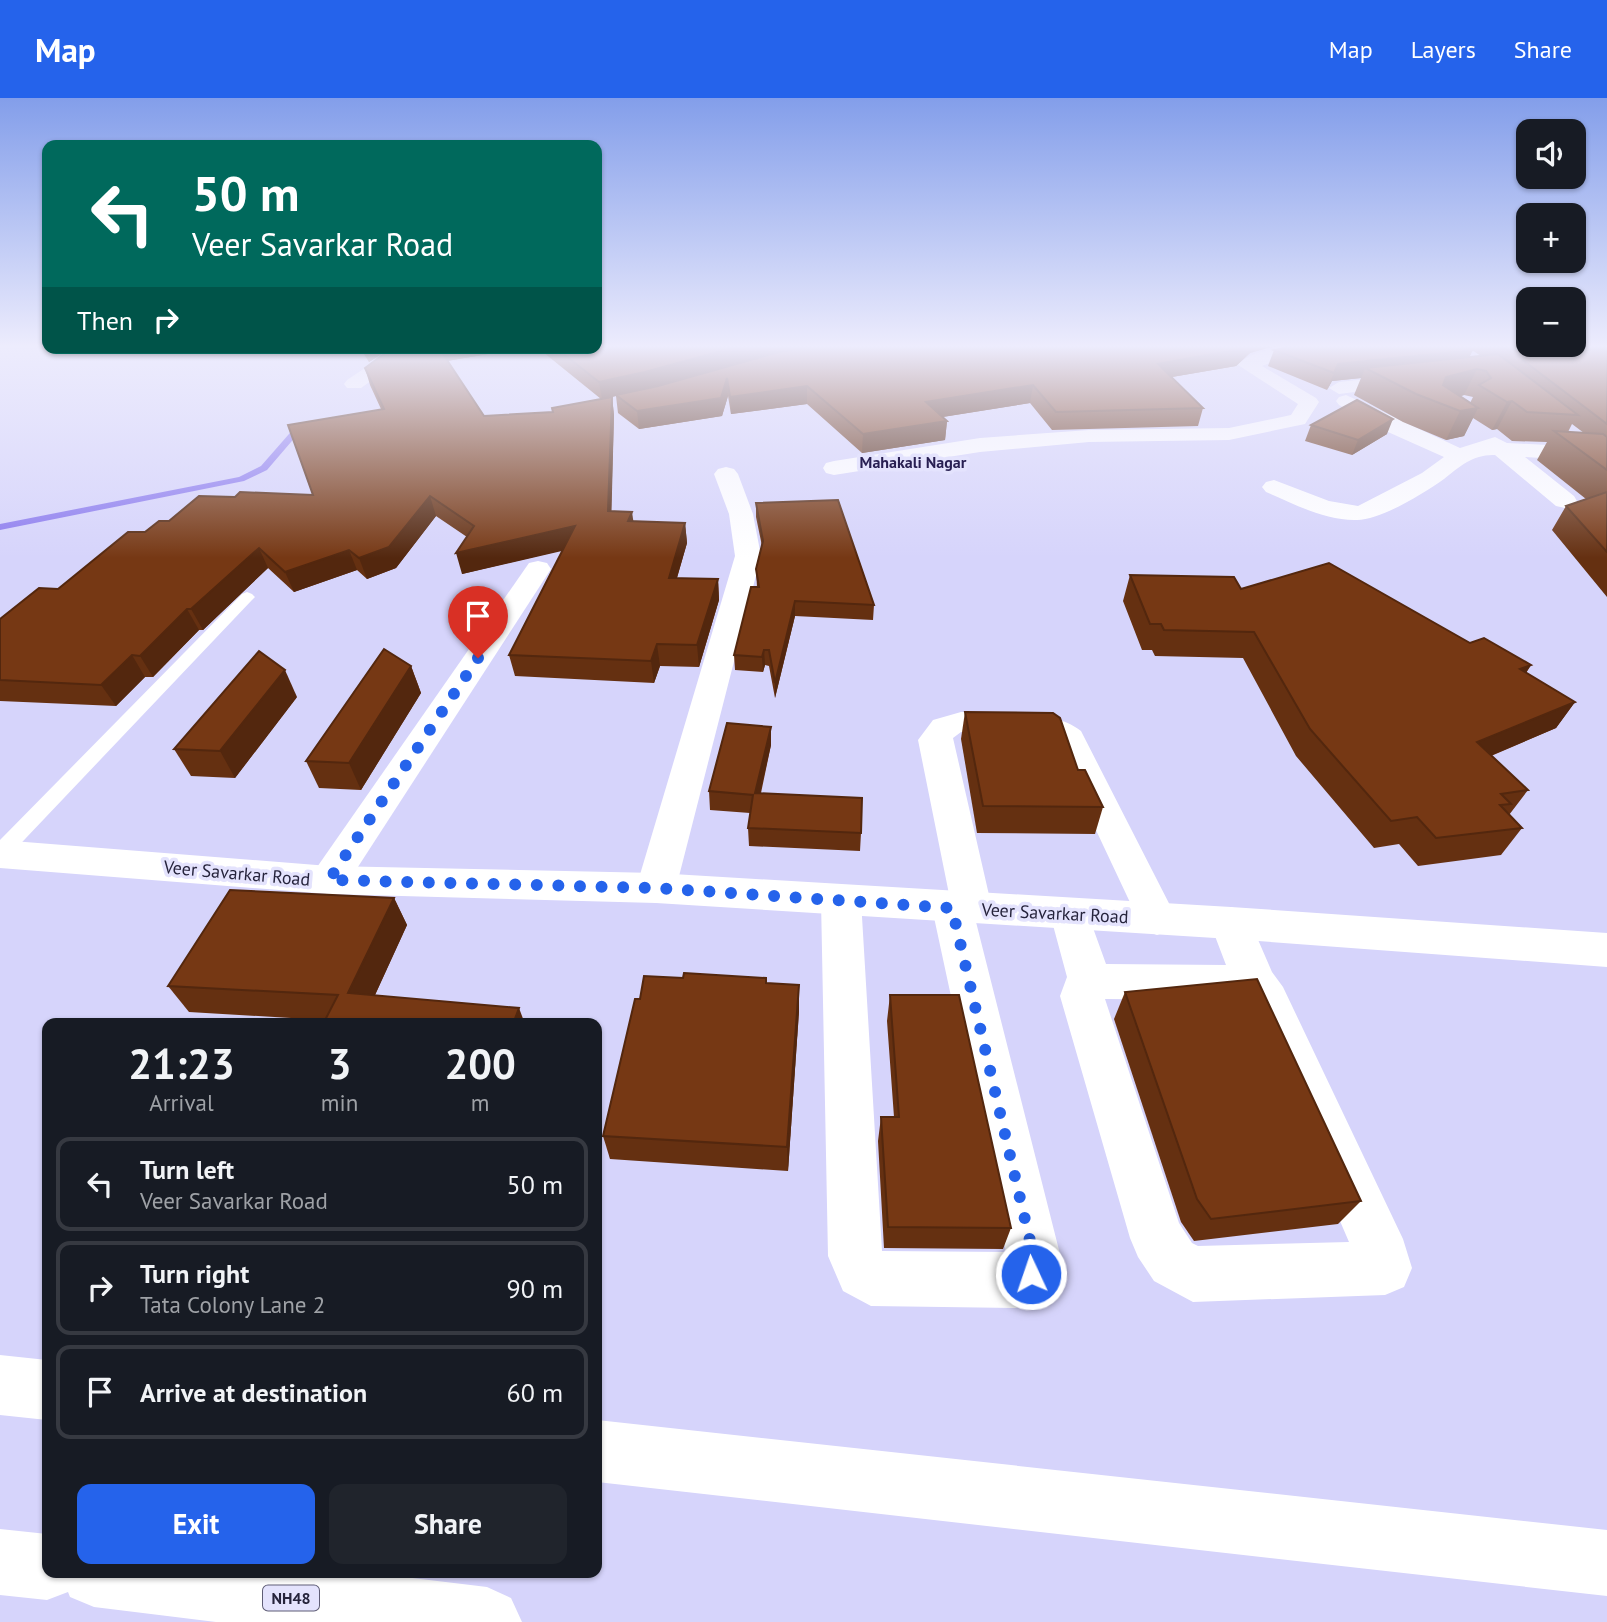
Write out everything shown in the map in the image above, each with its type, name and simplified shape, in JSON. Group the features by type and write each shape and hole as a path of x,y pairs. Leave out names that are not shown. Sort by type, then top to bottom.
{"main road":[{"path":"834,468 980,445 1089,436 1229,434 1298,420 1300,416"},
{"path":"1376,416 1395,428 1460,456"},
{"path":"1472,429 1501,448 1565,501"},
{"path":"1561,429 1602,458"},
{"path":"1274,487 1323,507 1358,513 1374,509 1430,478 1460,456 1481,448 1602,458"},
{"path":"656,888 748,556 741,513 726,474"},
{"path":"329,880 538,569"},
{"path":"841,900 855,1256 865,1275 872,1278 1026,1279 1031,1274 1034,1258 962,908 935,740 941,729 961,722 1051,727 1069,738 1157,919"},
{"name":"Veer Savarkar Road","path":"0,853 329,880 656,888 1231,923 1607,950"},
{"path":"1070,914 1090,981"},
{"path":"1231,923 1255,983"},
{"path":"1090,981 1255,983 1261,987 1267,999 1384,1258 1385,1268 1193,1274 1173,1262 1157,1238 1082,996 1084,987 1090,981"},
{"path":"0,1385 42,1390"},
{"path":"602,1452 1607,1563"},
{"path":"0,1562 42,1566"},
{"name":"NH48","path":"134,1578 487,1622"}],"lane":[{"path":"0,853 247,597"}],"building":[{"path":"341,416 611,416 608,511 632,512 628,521 685,523 669,578 718,579 697,645 657,644 651,661 509,655 575,526 456,553 474,526 430,496 389,547 359,558 349,550 285,572 259,548 191,609 187,609 140,656 132,655 101,685 0,680 0,619 39,588 58,589 128,532 145,532 159,521 169,521 199,496 235,497 240,492 313,495 288,425"},
{"path":"842,416 942,416 947,421 863,434"},
{"path":"1327,416 1388,416 1393,419 1358,440 1311,425"},
{"path":"1597,416 1607,416 1607,424"},
{"path":"1554,431 1603,434 1607,437 1607,470"},
{"path":"1607,492 1607,552 1566,506"},
{"path":"838,500 874,605 795,601 775,683 769,650 764,650 762,657 734,655 751,587 759,587 756,569 763,541 756,503"},
{"path":"1329,563 1470,643 1484,638 1531,665 1520,669 1575,702 1477,742 1528,790 1501,794 1511,804 1500,805 1522,828 1436,838 1417,817 1391,821 1310,729 1254,632 1164,630 1161,624 1150,624 1130,575 1234,577 1241,589"},
{"path":"384,649 411,666 349,763 306,761"},
{"path":"259,651 285,670 220,751 174,749"},
{"path":"965,712 1053,713 1060,718 1078,770 1085,770 1103,807 983,806"},
{"path":"727,723 771,727 755,793 862,798 861,833 748,828 753,795 709,791"},
{"path":"230,890 394,898 348,993 519,1008 515,1018 326,1018 338,995 168,986"},
{"path":"684,973 766,978 766,983 799,985 787,1147 603,1136 635,999 640,999 644,976 683,978"},
{"path":"1257,979 1361,1201 1211,1219 1197,1199 1125,992"},
{"path":"890,995 959,995 1011,1228 888,1227 881,1117 899,1117"}],"waterway":[{"path":"0,527 241,479 264,468 299,428"}],"district":[{"name":"Mahakali Nagar","path":"913,462"}],"route":[{"path":"478,658 329,880 656,888 952,908 1034,1258 1031,1274"}]}
